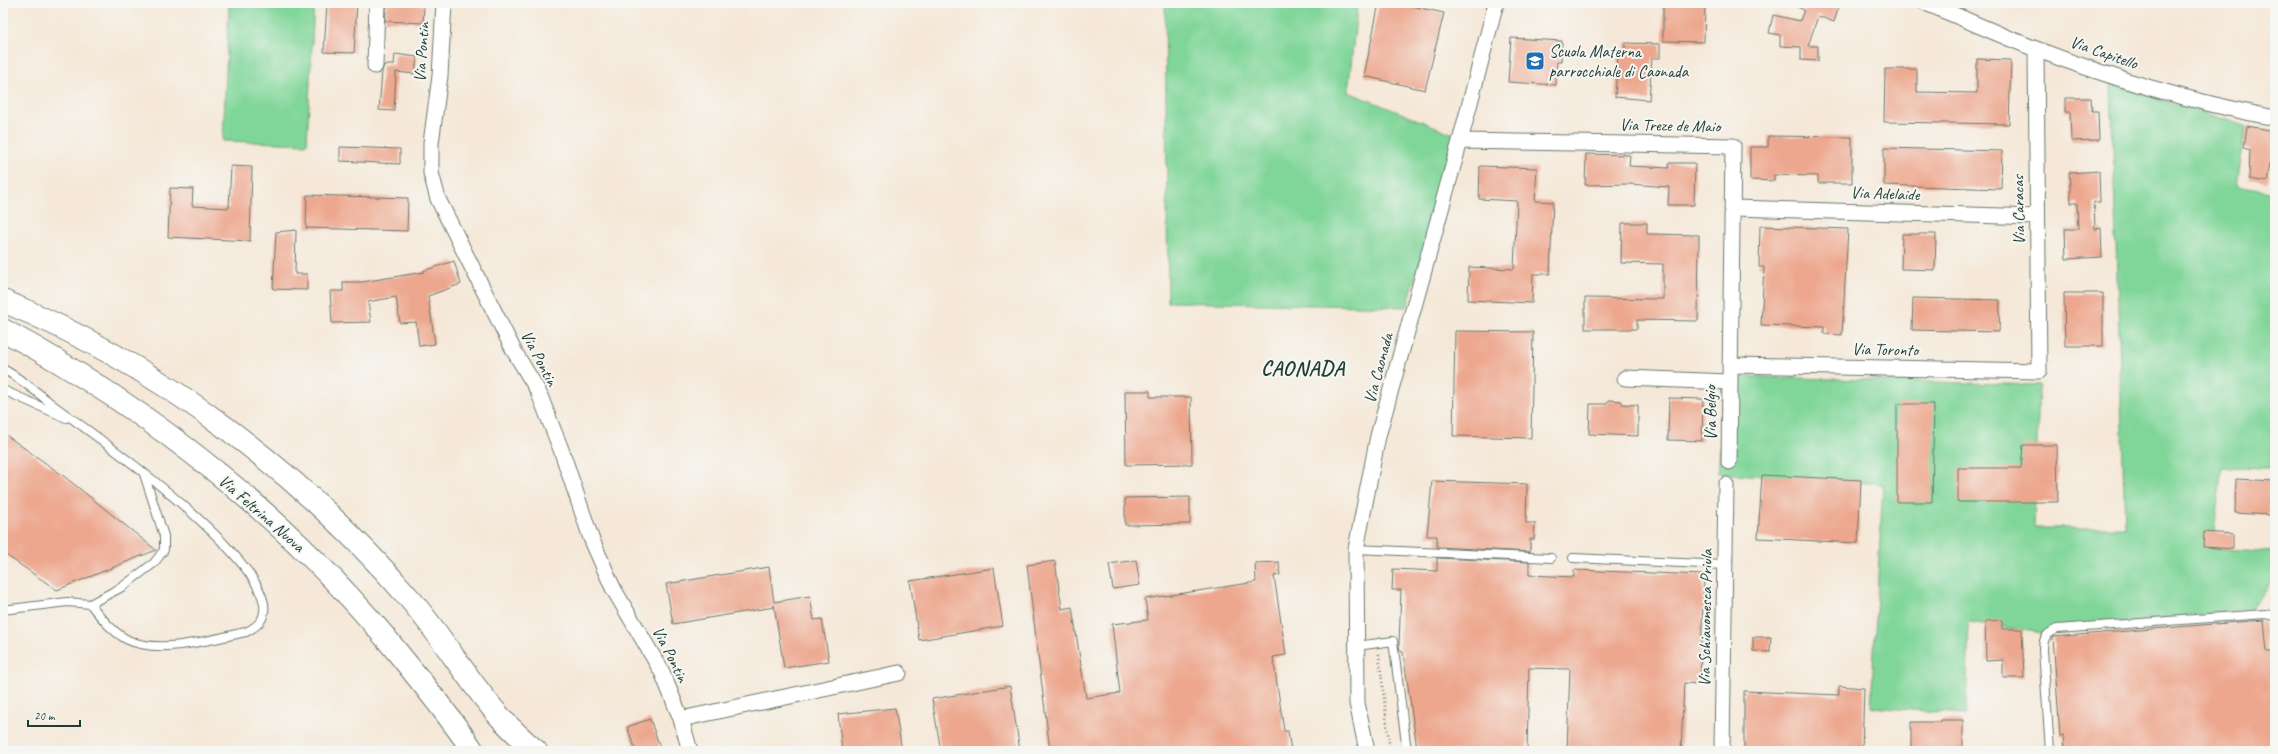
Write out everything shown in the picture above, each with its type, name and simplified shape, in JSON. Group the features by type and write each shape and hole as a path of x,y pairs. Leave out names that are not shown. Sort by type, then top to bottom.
{"main road":[{"path":"3,301 70,331 162,384 220,424 294,483 353,537 410,599 498,716 519,751"},
{"name":"Via Feltrina Nuova","path":"3,330 58,361 140,415 216,473 285,531 329,573 389,641 426,687 473,751"},
{"path":"498,716 536,751"}],"street":[{"path":"375,66 377,3"},
{"name":"Via Pontin","path":"444,3 440,76 431,143 431,174 438,199 514,350 538,391 562,452 591,538 613,588 662,672 681,719 690,751"},
{"name":"Via Caonada","path":"1367,751 1357,704 1356,549 1378,436 1460,141 1496,3"},
{"name":"Via Capitello","path":"1926,3 2036,49 2131,82 2215,106 2275,118"},
{"name":"Via Caracas","path":"2036,49 2039,371"},
{"name":"Via Treze de Maio","path":"1460,141 1732,146 1730,365"},
{"name":"Via Adelaide","path":"1732,208 2037,217"},
{"name":"Via Toronto","path":"1730,365 2039,371"},
{"name":"Via Belgio","path":"1729,462 1730,365"},
{"path":"1625,378 1730,382"},
{"name":"Via Schiavonesca Priula","path":"1722,751 1726,485"},
{"path":"681,719 898,673"}],"lane":[{"path":"3,369 144,472 204,524 247,572 259,590 264,605 264,617 257,626 246,632 168,646 143,645 128,640 112,629 90,604"},
{"path":"3,390 83,426"},
{"path":"3,610 67,602 90,604 137,577 154,563 164,550 164,536 144,472"},
{"path":"1356,549 1551,558"},
{"path":"1573,558 1725,565"},
{"path":"2050,751 2043,650 2043,640 2048,633 2057,629 2265,614 2275,616"},
{"path":"1357,646 1378,642 1393,642 1407,751"}],"path":[{"path":"1378,642 1390,751"}],"green space":[{"path":"229,3 314,3 307,144 223,141"},
{"path":"1165,3 1346,3 1357,9 1348,92 1456,135 1407,307 1168,302"},
{"path":"2111,84 2246,126 2237,186 2275,193 2275,378 2270,468 2222,467 2212,548 2275,552 2275,575 2252,608 2043,633 1969,622 1966,714 1871,707 1883,484 1718,473 1727,376 2039,385 2034,528 2125,528"}],"building":[{"path":"327,3 357,3 354,53 324,52"},
{"path":"387,3 424,5 423,23 385,21"},
{"path":"1379,3 1398,3 1444,13 1425,90 1364,76"},
{"path":"1663,3 1705,3 1704,42 1663,41"},
{"path":"1788,3 1840,3 1834,22 1818,16 1808,46 1818,46 1818,61 1801,60 1801,47 1780,46 1780,35 1769,33 1773,15 1800,21 1804,10"},
{"name":"Scuola Materna parrocchiale di Caonada","path":"1511,38 1562,41 1561,62 1557,62 1556,85 1508,82"},
{"path":"1625,43 1660,44 1660,58 1652,58 1649,100 1615,97 1618,54 1625,53"},
{"path":"395,54 417,57 415,74 396,72 394,111 379,110 382,71 384,65 394,65"},
{"path":"1977,59 2011,60 2009,124 1884,122 1885,69 1917,69 1917,92 1977,93"},
{"path":"2065,98 2091,98 2092,111 2098,111 2099,140 2071,141 2070,112 2065,112"},
{"path":"2247,126 2275,131 2275,165 2270,164 2267,182 2249,179 2250,150 2244,148"},
{"path":"1768,136 1852,137 1852,183 1818,183 1818,176 1774,175 1774,181 1750,180 1750,147 1768,147"},
{"path":"340,147 400,149 400,164 340,161"},
{"path":"1884,148 2002,151 2001,189 1884,185"},
{"path":"1586,154 1630,155 1629,166 1669,168 1669,163 1695,163 1694,205 1668,205 1669,187 1629,184 1585,185"},
{"path":"231,166 252,167 250,241 168,237 170,188 193,189 192,206 229,208"},
{"path":"1480,166 1537,168 1535,201 1553,202 1550,274 1533,274 1532,303 1468,300 1469,267 1514,269 1517,201 1479,199"},
{"path":"2099,171 2100,202 2094,202 2095,229 2101,228 2102,257 2066,259 2065,229 2078,229 2077,203 2071,203 2069,173"},
{"path":"307,195 408,198 407,231 306,228"},
{"path":"1622,223 1647,223 1647,234 1699,235 1698,321 1637,320 1637,329 1585,329 1585,298 1663,299 1663,264 1621,263"},
{"path":"1760,226 1848,229 1842,335 1824,334 1824,327 1761,325 1764,267 1759,267"},
{"path":"296,230 295,274 307,274 307,290 273,289 276,232"},
{"path":"1902,234 1936,234 1935,270 1901,269"},
{"path":"454,261 461,284 428,296 435,344 419,346 416,322 400,323 396,297 368,302 371,322 332,323 330,291 343,291 343,282 362,282 424,272 423,271"},
{"path":"2064,293 2103,293 2103,346 2065,346"},
{"path":"1913,298 2000,300 1999,332 1912,330"},
{"path":"1455,331 1533,332 1531,438 1453,436"},
{"path":"1125,391 1150,391 1150,397 1191,397 1192,464 1126,465"},
{"path":"1669,398 1703,399 1702,441 1668,440"},
{"path":"1608,400 1622,401 1622,404 1638,405 1638,436 1589,434 1590,404 1607,404"},
{"path":"1897,404 1934,404 1932,502 1897,502"},
{"path":"3,433 65,477 156,550 57,590 3,553"},
{"path":"2023,445 2057,445 2058,502 1958,502 1958,468 2021,468"},
{"path":"1762,475 1861,480 1858,543 1758,538"},
{"path":"2236,479 2275,481 2275,502 2270,501 2270,515 2235,513"},
{"path":"1432,481 1527,484 1526,523 1535,523 1534,539 1530,539 1530,552 1437,547 1437,536 1427,536"},
{"path":"1190,497 1190,524 1125,525 1125,498"},
{"path":"2204,532 2233,534 2233,549 2203,547"},
{"path":"1437,558 1529,562 1529,575 1574,577 1574,570 1704,575 1700,684 1684,683 1681,751 1567,750 1570,669 1529,668 1527,751 1424,751 1424,748 1417,748 1403,652 1400,651 1399,645 1401,590 1392,590 1393,569 1437,571"},
{"path":"1136,560 1140,585 1113,589 1109,564"},
{"path":"1055,561 1062,609 1072,607 1086,698 1120,693 1112,624 1148,620 1145,599 1256,582 1255,563 1279,562 1280,575 1274,576 1286,655 1273,657 1284,731 1288,731 1291,751 1050,751 1027,565"},
{"path":"769,567 774,602 810,596 814,620 822,619 829,661 784,668 774,605 774,607 673,624 666,584"},
{"path":"994,568 1003,626 919,640 910,581"},
{"path":"2002,620 2002,629 2022,629 2024,678 2003,678 2003,660 1986,661 1985,621"},
{"path":"2264,620 2267,652 2273,652 2275,681 2275,751 2065,751 2064,735 2060,736 2053,637"},
{"path":"1753,637 1771,637 1770,652 1753,651"},
{"path":"1010,686 1020,751 941,751 932,699"},
{"path":"1839,686 1864,688 1862,751 1744,751 1744,691 1839,695"},
{"path":"895,708 902,751 842,751 838,714"},
{"path":"650,719 660,747 651,751 636,751 627,727"},
{"path":"1941,720 1963,720 1963,751 1911,751 1911,722 1941,722"}],"place":[{"name":"Scuola Materna parrocchiale di Caonada","path":"1535,61"}],"district":[{"name":"CAONADA","path":"1303,368"}]}
